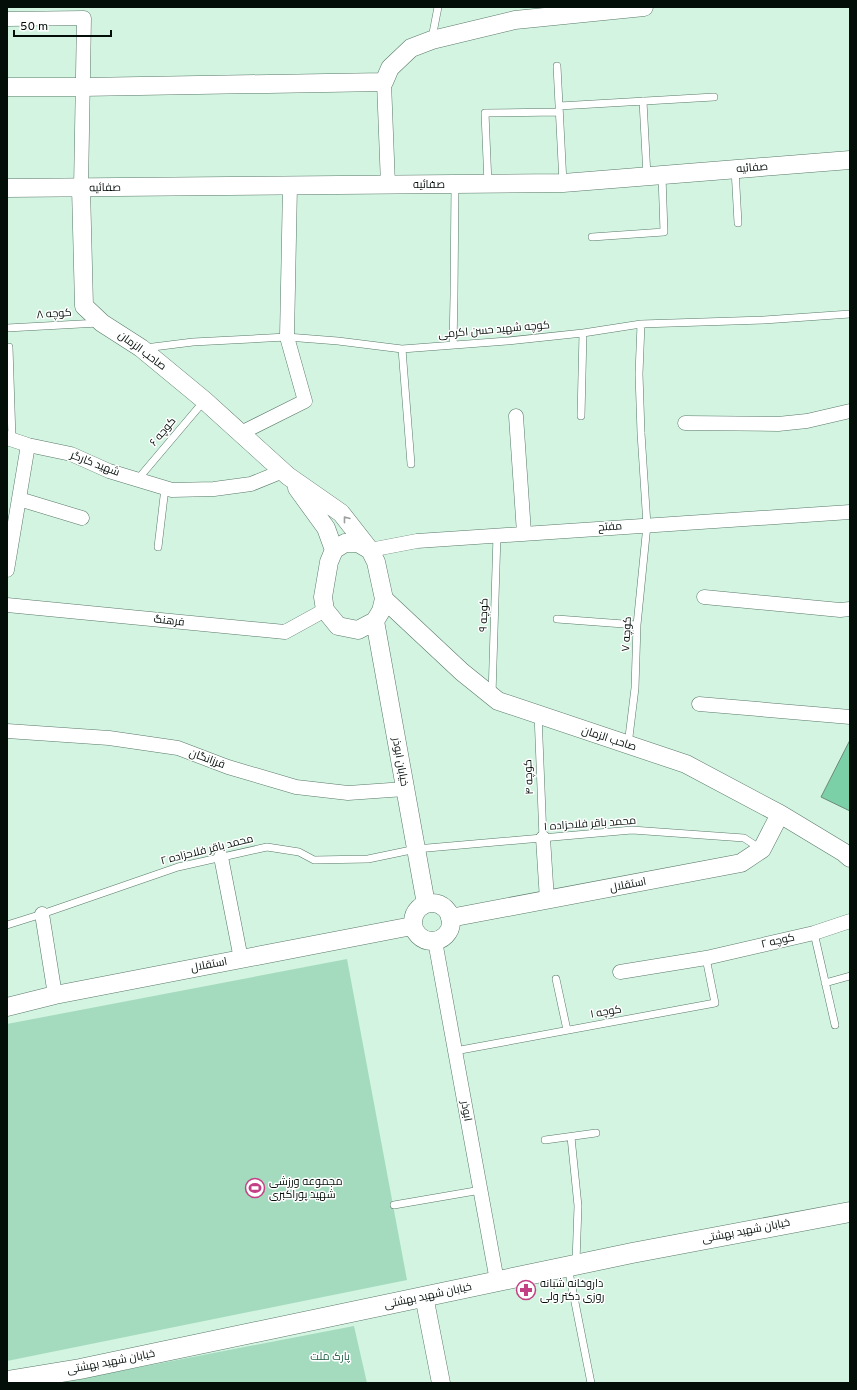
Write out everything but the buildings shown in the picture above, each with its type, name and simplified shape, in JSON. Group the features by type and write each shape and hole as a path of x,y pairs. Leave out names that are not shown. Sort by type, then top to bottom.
{"main road":[{"name":"خیابان شهید بهشتی","path":"7,1381 80,1369 640,1251 850,1212"}],"street":[{"path":"388,185 384,82 390,68 411,48 432,40 515,20 644,7"},
{"path":"7,19 84,18 81,188"},
{"path":"7,87 384,82"},
{"name":"صفائیه","path":"7,188 563,183 850,160"},
{"path":"241,433 306,401 287,337 290,186"},
{"name":"صاحب الزمان","path":"81,188 84,306 102,323 141,348 204,400 285,474"},
{"path":"685,423 778,424 807,421 850,411"},
{"path":"516,416 524,533"},
{"name":"شهید کارگر","path":"9,438 28,445 71,454 109,471 172,490 214,489 251,484 285,474"},
{"path":"7,570 28,445"},
{"path":"285,474 341,513 370,550 376,562 384,599 382,611 375,621 358,630 338,626 325,610 323,598 329,562 334,550 345,543 358,543 370,550"},
{"path":"285,474 326,528 334,550"},
{"path":"19,499 82,518"},
{"name":"مفتح","path":"370,550 417,541 850,512"},
{"path":"704,597 840,610 850,609"},
{"name":"صاحب الزمان","path":"384,599 462,672 498,701 686,764 780,814 843,852 850,858"},
{"name":"فرهنگ","path":"7,605 285,632 325,610"},
{"name":"خیابان ابوذر","path":"375,621 426,904"},
{"path":"699,704 850,717"},
{"name":"فرزانگان","path":"7,731 109,738 178,748 228,767 296,787 348,793 405,789"},
{"name":"استقلال","path":"450,918 741,863 762,849 780,814"},
{"path":"543,838 547,900"},
{"path":"221,857 241,959"},
{"path":"436,903 446,909 450,918 449,932 440,940 428,942 417,936 412,926 414,913 423,904 436,903"},
{"path":"42,914 55,995"},
{"name":"کوچه ۲","path":"620,972 706,958 814,933 850,921"},
{"name":"استقلال","path":"7,1007 55,995 412,926"},
{"name":"ابوذر","path":"435,941 498,1281"},
{"path":"424,1296 441,1383"}],"lane":[{"path":"432,40 438,7"},
{"path":"557,66 563,183"},
{"path":"488,184 485,113 714,97"},
{"path":"592,238 664,232 643,101"},
{"path":"735,169 738,223"},
{"path":"453,345 455,184"},
{"name":"کوچه شهید حسن اکرمی","path":"141,348 193,342 287,337 338,341 402,349 582,333 641,324 764,320 850,314"},
{"name":"کوچه ۸","path":"7,328 102,323"},
{"name":"کوچه ۷","path":"628,745 635,688 638,625 647,525 639,382 641,324"},
{"path":"581,416 582,333"},
{"path":"9,348 9,438"},
{"path":"402,349 411,464"},
{"name":"کوچه ۶","path":"138,479 204,400"},
{"path":"158,547 165,488"},
{"name":"کوچه ۹","path":"492,696 497,535"},
{"path":"556,619 638,625"},
{"name":"کوچه ۴","path":"538,714 543,838"},
{"name":"محمد باقر فلاحزاده ۱","path":"416,848 632,830 744,838 762,849"},
{"name":"محمد باقر فلاحزاده ۲","path":"7,925 178,867 267,847 299,852 314,860 368,859 416,848"},
{"path":"814,933 835,1025"},
{"name":"کوچه ۱","path":"455,1051 715,1003 706,958"},
{"path":"825,983 850,976"},
{"path":"556,979 567,1030"},
{"path":"545,1140 596,1133"},
{"path":"571,1137 578,1206 572,1265 591,1383"},
{"path":"394,1205 481,1190"}],"green space":[{"name":"مجموعه ورزشی شهید پوراکبری","path":"347,959 407,1280 7,1361 7,1024"},
{"name":"پارک ملت","path":"354,1326 367,1383 58,1383"}],"place":[{"name":"مجموعه ورزشی شهید پوراکبری","path":"255,1188"},
{"name":"داروخانه شبانه روزی دکتر ولی","path":"526,1290"}]}
